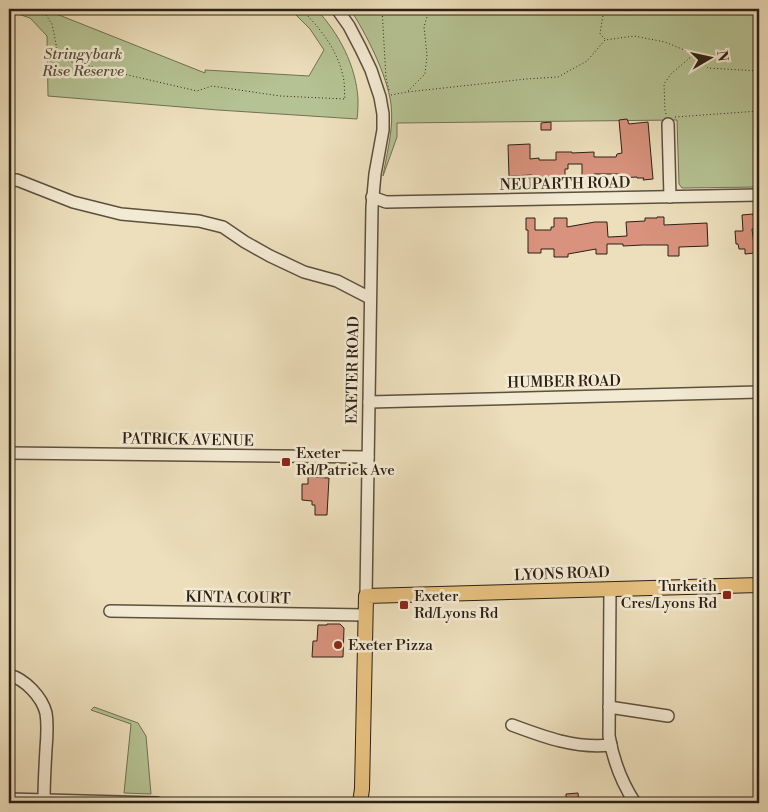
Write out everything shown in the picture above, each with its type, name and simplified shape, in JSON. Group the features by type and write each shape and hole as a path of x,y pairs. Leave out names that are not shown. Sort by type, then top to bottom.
{"main road":[{"name":"LYONS ROAD","path":"366,596 759,585"},
{"name":"EXETER ROAD","path":"360,803 362,789 366,596"}],"street":[{"name":"EXETER ROAD","path":"337,9 349,26 385,96 372,197 366,596"},
{"path":"668,124 670,197"},
{"path":"13,180 73,202 121,214 199,221 223,227 270,256 304,272 337,281 370,298"},
{"name":"NEUPARTH ROAD","path":"372,197 386,202 759,195"},
{"name":"HUMBER ROAD","path":"369,402 759,392"},
{"name":"PATRICK AVENUE","path":"9,453 368,457"},
{"path":"610,589 609,736 620,772 635,803"},
{"name":"KINTA COURT","path":"110,610 365,615"},
{"path":"9,675 28,686 40,700 46,712 44,800"},
{"path":"609,707 668,716"},
{"path":"512,725 548,739 581,746 597,747 611,745"},
{"path":"9,799 158,803"}],"path":[{"path":"42,9 52,24 59,59 197,91 212,86 280,96 345,99 343,76 333,48 316,24 301,9"},
{"path":"382,9 386,78 385,96 407,92 558,77 587,61 605,40 634,36 665,42 694,54 708,68 759,71"},
{"path":"407,92 425,74 427,55 424,27 429,10 431,9"},
{"path":"604,9 600,34 605,40"},
{"path":"694,54 671,74 664,84 665,110 668,117 759,111"}],"green space":[{"name":"Stringybark Rise Reserve","path":"9,9 54,9 54,13 205,73 205,70 309,76 324,50 310,29 295,14 299,9 316,9 339,39 350,62 357,87 357,119 48,96 47,36 30,18 9,11"},
{"path":"350,9 759,9 759,187 682,188 679,184 677,120 397,123 397,137 383,176 392,122 389,93 375,55"},
{"path":"94,707 138,723 146,736 151,794 124,793 131,724 91,710"}],"building":[{"path":"627,119 629,124 648,122 653,179 643,180 644,178 637,177 620,178 619,174 594,174 594,177 582,178 582,164 568,164 568,169 565,169 565,176 550,177 550,179 532,180 532,175 509,176 508,145 530,144 530,159 539,158 539,160 556,160 556,152 594,152 594,157 616,157 617,154 622,153 619,120"},
{"path":"551,122 551,130 541,130 541,123"},
{"path":"753,214 755,228 752,229 755,253 745,254 745,249 739,249 738,244 736,244 735,231 743,231 742,215"},
{"path":"664,217 664,225 707,223 708,246 679,247 679,256 668,256 668,245 623,246 623,244 607,244 607,254 596,254 596,249 568,254 568,257 554,257 554,249 541,249 541,253 528,253 526,218 535,218 535,230 551,230 551,227 554,227 554,218 567,218 567,227 607,222 608,237 610,237 627,236 626,222 645,221 645,218"},
{"path":"308,477 329,478 327,515 315,515 315,505 312,505 312,501 302,500 302,484 308,484"},
{"path":"340,624 344,628 343,657 312,657 313,641 317,641 318,625"},
{"path":"578,793 579,803 566,803 566,794"}],"place":[{"name":"Exeter Rd/Patrick Ave","path":"286,462"},
{"name":"Turkeith Cres/Lyons Rd","path":"727,595"},
{"name":"Exeter Rd/Lyons Rd","path":"404,605"},
{"name":"Exeter Pizza","path":"338,645"}]}
